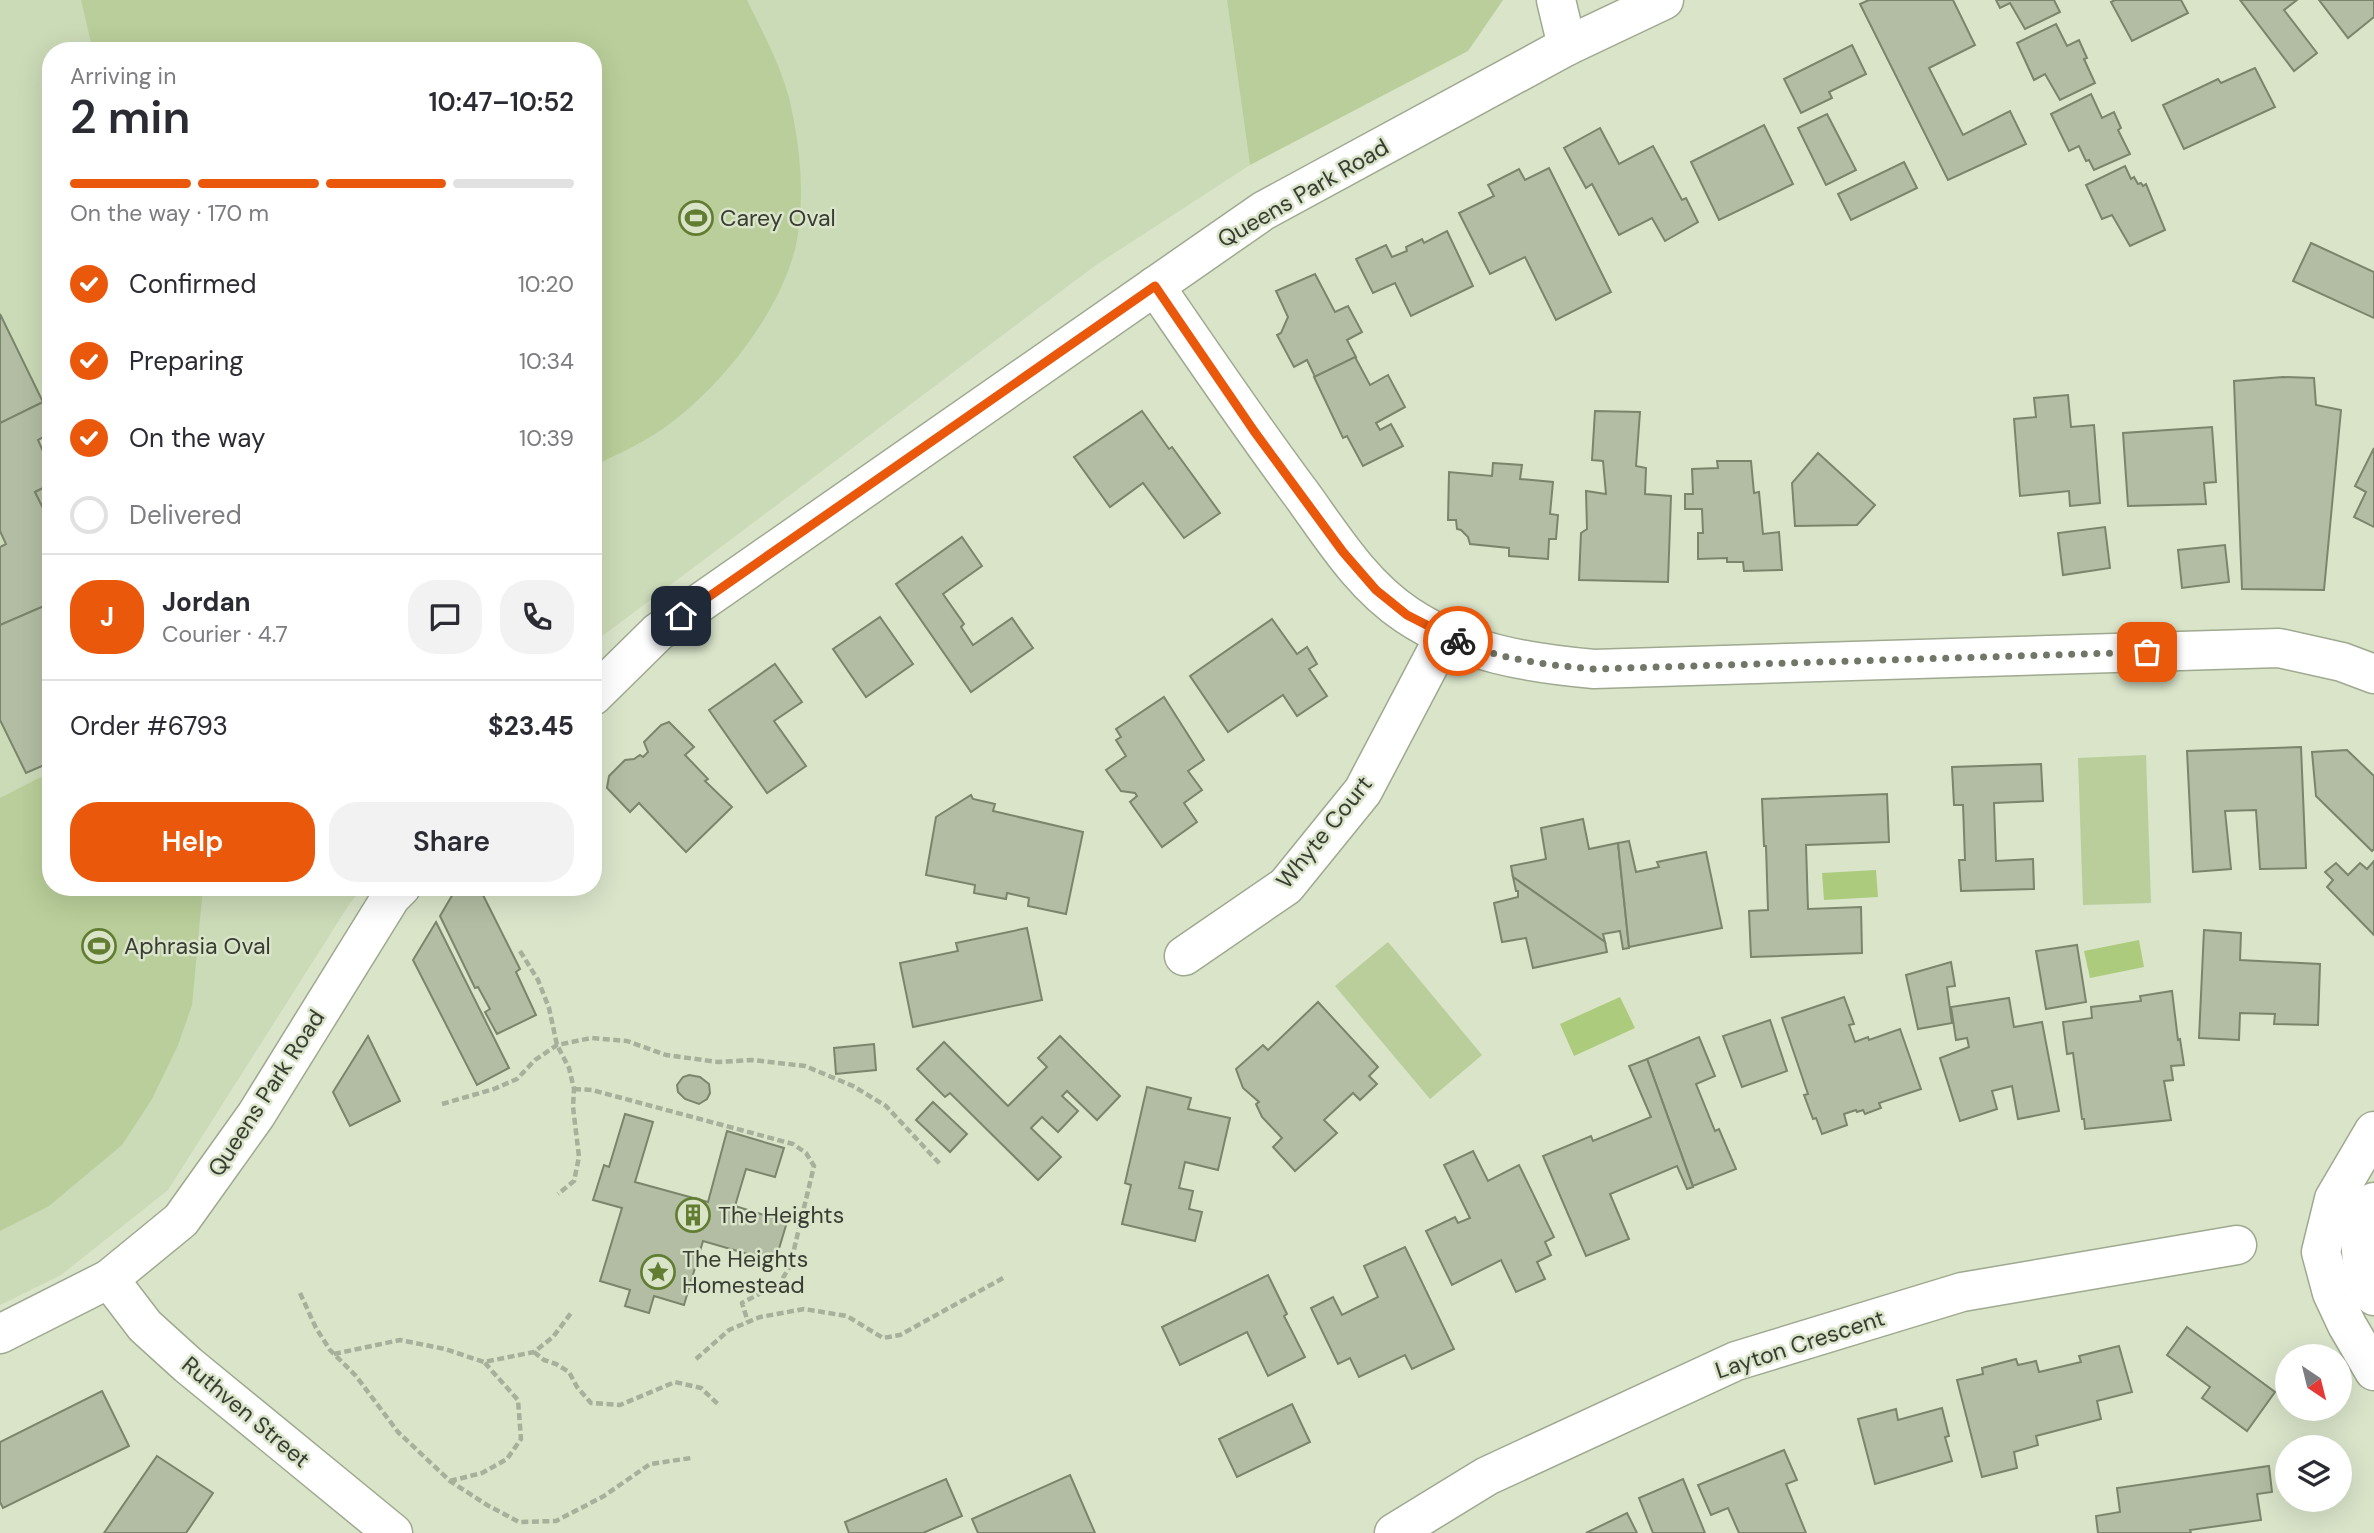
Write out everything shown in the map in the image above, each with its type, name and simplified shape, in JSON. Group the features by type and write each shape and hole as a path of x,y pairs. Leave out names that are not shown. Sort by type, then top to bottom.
{"street":[{"path":"1556,0 1567,46"},
{"name":"Queens Park Road","path":"602,687 658,632 1263,211 1567,46 1664,0"},
{"path":"1155,286 1254,431 1343,552 1376,590 1407,615 1485,653 1545,665 1594,669 2278,648 2342,662 2374,674"},
{"name":"Whyte Court","path":"1184,956 1286,886 1363,791 1445,635"},
{"name":"Queens Park Road","path":"0,1334 109,1279 181,1220 256,1115 392,896"},
{"path":"2374,1131 2334,1199 2321,1252 2332,1293 2374,1371"},
{"path":"2374,1202 2359,1251 2366,1280 2374,1296"},
{"name":"Layton Crescent","path":"1394,1533 1487,1476 1736,1360 1962,1292 2237,1245"},
{"name":"Ruthven Street","path":"109,1279 145,1326 188,1365 393,1533"}],"path":[{"path":"520,951 538,980 549,1008 557,1045 569,1068 574,1089 573,1107 579,1157 574,1181 558,1194"},
{"path":"442,1104 494,1089 517,1079 535,1060 557,1045 591,1038 627,1041 666,1055 718,1062 752,1060 805,1066 853,1086 886,1106 940,1164"},
{"path":"574,1089 592,1090 793,1144 806,1153 814,1166 790,1266 780,1283 742,1303 748,1322"},
{"path":"696,1359 729,1330 760,1317 804,1309 847,1316 883,1338 901,1335 1005,1277"},
{"path":"300,1293 316,1328 334,1354 356,1376 398,1432 450,1481 519,1522 555,1521 604,1496 650,1464 691,1458"},
{"path":"334,1354 400,1340 445,1349 484,1362 534,1352 553,1337 571,1313"},
{"path":"534,1352 569,1372 577,1387 592,1404 621,1405 675,1382 701,1388 720,1406"},
{"path":"450,1481 482,1473 507,1459 521,1439 517,1400 484,1362"}],"shaded area":[{"path":"0,0 1227,0 1250,165 1096,265 602,636 602,42 42,42 42,896 356,896 168,1190 61,1275 0,1305"},
{"name":"Carey Oval","path":"81,0 747,0 781,73 796,133 801,205 797,240 790,265 766,316 750,341 712,386 663,429 602,462 602,42 91,42"},
{"path":"1227,0 1503,0 1468,51 1250,165"},
{"path":"2146,755 2151,903 2083,905 2078,758"},
{"name":"Aphrasia Oval","path":"42,777 42,896 202,896 192,1005 178,1045 152,1099 122,1145 49,1206 0,1231 0,798"},
{"path":"1876,870 1878,897 1824,900 1822,873"},
{"path":"2139,940 2144,967 2090,978 2084,951"},
{"path":"1388,942 1482,1055 1430,1099 1335,986"},
{"path":"1620,997 1635,1028 1574,1056 1560,1024"}],"building":[{"path":"1869,0 1953,0 1975,45 1929,68 1963,135 2010,111 2026,144 1948,180 1860,4"},
{"path":"1996,0 2054,0 2060,12 2025,29 2010,3 2000,8"},
{"path":"2181,0 2188,13 2132,41 2111,2"},
{"path":"2240,0 2297,0 2284,10 2317,53 2294,71"},
{"path":"2319,0 2374,0 2374,17 2348,38"},
{"path":"2056,24 2067,46 2079,40 2095,83 2060,100 2045,74 2034,80 2017,43"},
{"path":"1852,45 1866,74 1829,92 1832,98 1801,113 1784,79"},
{"path":"2255,68 2275,107 2184,149 2163,105 2218,79 2221,83"},
{"path":"2091,94 2102,118 2114,112 2121,128 2118,130 2130,154 2094,170 2079,146 2069,151 2051,114"},
{"path":"1827,114 1856,170 1826,185 1798,128"},
{"path":"1764,125 1793,184 1719,220 1691,162"},
{"path":"1600,128 1619,164 1653,146 1682,200 1686,198 1698,222 1665,241 1652,218 1619,235 1592,184 1586,188 1564,148"},
{"path":"1904,162 1917,188 1851,220 1838,194"},
{"path":"2125,166 2131,179 2134,177 2138,184 2143,186 2146,184 2165,230 2130,246 2112,215 2102,219 2086,185"},
{"path":"1549,168 1611,292 1556,320 1525,257 1490,274 1459,213 1494,196 1488,185 1519,169 1525,180"},
{"path":"1447,231 1473,286 1411,316 1395,283 1373,293 1356,259 1386,245 1392,257 1407,251 1406,247 1422,239 1424,243"},
{"path":"2311,243 2374,272 2374,318 2293,281"},
{"path":"1315,274 1335,312 1348,306 1362,332 1347,340 1356,357 1315,377 1307,360 1294,367 1277,335 1281,333 1288,317 1276,291"},
{"path":"0,314 42,402 0,423"},
{"path":"1355,357 1370,385 1388,375 1405,407 1376,423 1380,430 1391,424 1403,446 1363,466 1347,436 1343,438 1314,377"},
{"path":"2283,377 2314,378 2316,405 2341,410 2324,590 2242,589 2234,381"},
{"path":"2068,395 2071,427 2094,425 2100,503 2070,506 2069,491 2020,496 2014,419 2036,417 2034,398"},
{"path":"42,402 42,438 38,440 42,449 42,488 35,492 42,506 42,607 0,625 0,547 6,544 0,531 0,423"},
{"path":"1142,411 1220,513 1184,538 1143,483 1110,507 1074,457"},
{"path":"1595,411 1640,412 1636,466 1646,468 1645,494 1671,496 1668,582 1579,580 1581,533 1587,529 1586,491 1606,494 1603,461 1592,460"},
{"path":"2212,427 2216,482 2204,483 2206,504 2128,506 2123,433"},
{"path":"2374,448 2374,527 2354,517 2366,492 2355,486"},
{"path":"1818,453 1875,505 1857,525 1795,526 1792,483"},
{"path":"1717,461 1751,461 1754,493 1759,492 1763,534 1779,532 1782,570 1744,571 1743,562 1727,562 1727,558 1698,559 1698,533 1703,533 1702,509 1685,509 1685,494 1693,494 1692,469 1718,468"},
{"path":"1493,463 1522,465 1520,479 1553,482 1550,514 1558,515 1556,539 1549,539 1548,559 1509,556 1509,548 1470,544 1468,537 1457,529 1456,520 1448,520 1449,472 1492,476"},
{"path":"42,488 42,506 35,492"},
{"path":"2105,527 2110,568 2063,575 2058,533"},
{"path":"962,537 982,566 943,594 964,624 961,627 973,645 1012,618 1033,648 971,692 896,584"},
{"path":"2225,545 2229,582 2182,588 2178,550"},
{"path":"42,607 42,766 26,773 0,720 0,625"},
{"path":"880,617 913,664 866,697 833,649"},
{"path":"1272,619 1297,654 1307,647 1317,664 1309,669 1327,696 1297,716 1283,695 1228,732 1190,676"},
{"path":"775,664 802,702 774,721 806,766 767,793 709,710"},
{"path":"1164,697 1204,760 1188,771 1202,790 1184,803 1197,822 1162,847 1130,802 1137,796 1135,793 1121,791 1106,770 1126,756 1116,740 1121,737 1116,729"},
{"path":"669,722 694,747 685,755 708,779 705,781 732,807 686,852 639,803 630,812 607,788 609,776 625,760 640,755 643,757 648,752 644,742 661,725"},
{"path":"2301,747 2306,868 2260,869 2256,810 2225,811 2231,869 2193,872 2187,751"},
{"path":"2347,750 2374,776 2372,851 2316,796 2312,752"},
{"path":"2041,764 2043,801 1994,803 1996,861 2033,859 2034,889 1961,891 1959,860 1965,860 1963,805 1954,805 1952,767"},
{"path":"1887,794 1889,842 1806,845 1808,909 1861,907 1862,953 1751,957 1749,911 1768,910 1762,799"},
{"path":"971,795 973,799 995,804 993,811 1083,832 1066,914 1028,906 1029,898 1007,893 1006,899 974,893 975,885 926,875 936,817"},
{"path":"1583,819 1589,849 1618,843 1629,948 1623,949 1620,931 1603,934 1605,942 1513,877 1511,866 1546,859 1541,828"},
{"path":"1629,841 1636,872 1659,867 1657,862 1706,852 1722,928 1629,947 1618,843"},
{"path":"2374,861 2374,935 2327,887 2333,880 2325,872 2336,863 2348,875 2360,863 2367,869"},
{"path":"1513,877 1605,942 1607,952 1533,968 1526,938 1502,942 1494,903 1518,897"},
{"path":"452,896 484,896 520,969 516,972 536,1015 497,1034 485,1012 490,1009 478,987 475,988 440,916"},
{"path":"436,922 509,1068 477,1085 413,960"},
{"path":"1027,928 1042,1000 913,1027 900,963 958,951 956,943"},
{"path":"2204,930 2241,933 2240,960 2320,964 2318,1025 2274,1024 2275,1014 2240,1013 2239,1040 2199,1038"},
{"path":"2077,945 2086,1002 2046,1009 2036,951"},
{"path":"1951,962 1955,986 1947,987 1952,1023 1918,1029 1906,975"},
{"path":"2172,991 2184,1065 2171,1066 2173,1080 2164,1081 2171,1120 2085,1129 2073,1053 2067,1054 2063,1022 2092,1018 2091,1007 2141,1001 2140,996"},
{"path":"1844,997 1854,1024 1849,1025 1855,1042 1900,1029 1921,1089 1879,1103 1881,1108 1865,1114 1863,1110 1856,1110 1844,1114 1847,1125 1822,1134 1804,1095 1808,1094 1782,1018"},
{"path":"2009,998 2014,1027 2042,1022 2059,1111 2018,1119 2012,1086 1992,1091 1997,1109 1960,1121 1940,1058 1969,1047 1967,1038 1956,1040 1951,1007"},
{"path":"1318,1002 1378,1067 1369,1076 1377,1084 1360,1100 1353,1093 1324,1120 1337,1133 1295,1171 1273,1147 1282,1138 1262,1117 1256,1104 1259,1102 1243,1088 1236,1069 1263,1045 1268,1050"},
{"path":"1770,1020 1787,1071 1742,1087 1723,1036"},
{"path":"368,1036 400,1101 350,1126 333,1092"},
{"path":"1060,1036 1120,1096 1097,1120 1067,1091 1062,1096 1078,1111 1058,1132 1042,1117 1031,1128 1061,1157 1038,1180 950,1093 945,1097 917,1069 944,1042 1008,1106 1047,1067 1038,1058"},
{"path":"1699,1037 1715,1076 1696,1084 1715,1131 1719,1129 1736,1169 1693,1186 1647,1059"},
{"path":"874,1044 876,1070 836,1074 834,1048"},
{"path":"1647,1059 1693,1187 1687,1189 1677,1166 1610,1194 1629,1239 1586,1256 1543,1156 1591,1136 1593,1141 1651,1117 1629,1066"},
{"path":"683,1077 700,1077 709,1084 710,1093 707,1099 699,1104 685,1099 678,1092 677,1085"},
{"path":"1147,1087 1191,1098 1188,1109 1230,1118 1218,1170 1185,1162 1179,1188 1193,1191 1189,1209 1202,1212 1195,1241 1122,1224 1131,1185 1125,1183"},
{"path":"933,1102 967,1134 950,1152 916,1120"},
{"name":"The Heights","path":"625,1114 653,1122 635,1182 708,1202 727,1131 784,1148 775,1177 746,1169 735,1206 787,1222 775,1262 703,1241 684,1305 654,1296 649,1313 625,1306 630,1290 600,1281 622,1208 593,1200 604,1165 609,1167"},
{"path":"1473,1151 1488,1181 1519,1165 1554,1237 1545,1242 1551,1255 1537,1262 1545,1279 1516,1292 1501,1260 1452,1285 1426,1231 1455,1217 1458,1223 1470,1218 1444,1165"},
{"path":"1405,1247 1454,1349 1412,1369 1405,1355 1359,1377 1350,1358 1338,1364 1311,1308 1333,1297 1342,1315 1378,1297 1364,1266"},
{"path":"1268,1275 1287,1314 1284,1316 1305,1357 1268,1376 1247,1332 1180,1365 1162,1327"},
{"path":"2187,1327 2275,1392 2247,1431 2202,1398 2210,1387 2167,1355"},
{"path":"2119,1346 2132,1392 2097,1401 2101,1419 2036,1436 2038,1445 2014,1452 2017,1468 1982,1477 1957,1380 1983,1374 1982,1368 2016,1359 2018,1365 2036,1361 2039,1372 2081,1362 2079,1356"},
{"path":"102,1391 129,1446 3,1508 0,1502 0,1442"},
{"path":"1292,1404 1310,1442 1237,1477 1219,1439"},
{"path":"1942,1408 1949,1436 1945,1437 1952,1461 1875,1484 1858,1419 1896,1409 1898,1420"},
{"path":"1784,1450 1797,1480 1786,1484 1806,1533 1739,1533 1728,1508 1711,1515 1698,1485"},
{"path":"157,1456 213,1493 186,1533 104,1533"},
{"path":"2269,1466 2272,1492 2257,1494 2261,1520 2190,1530 2191,1533 2098,1533 2096,1516 2120,1512 2117,1488"},
{"path":"1070,1475 1095,1533 978,1533 972,1519"},
{"path":"946,1479 962,1516 923,1533 849,1533 845,1522"},
{"path":"1683,1479 1705,1533 1653,1533 1639,1498"},
{"path":"1627,1513 1637,1533 1586,1533"}],"way so far":[{"path":"1458,641 1485,653 1545,665 1594,669 2147,652"}],"place":[{"name":"Carey Oval","path":"696,218"},
{"name":"Aphrasia Oval","path":"99,946"},
{"name":"The Heights","path":"693,1215"},
{"name":"The Heights Homestead","path":"658,1272"}],"route":[{"path":"681,616 1155,286 1254,431 1343,552 1376,590 1407,615 1458,641"}]}
